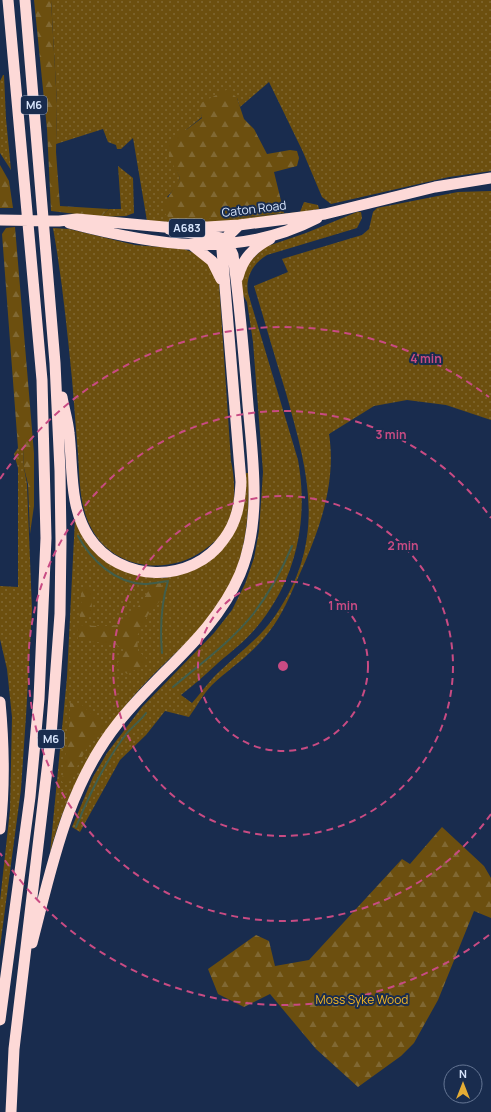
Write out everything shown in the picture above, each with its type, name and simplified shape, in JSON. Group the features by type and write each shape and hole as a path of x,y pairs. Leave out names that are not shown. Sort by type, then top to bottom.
{"highway":[{"name":"M6","path":"0,1020 30,797 40,683 46,538 42,380 8,0"},
{"name":"M6","path":"11,1112 14,1049 19,994 36,870 50,744 60,614 60,470 55,364 25,0"},
{"name":"A683","path":"325,214 435,187 491,178"},
{"name":"Caton Road","path":"3,218 59,221 84,219 169,229 239,226 325,214"},
{"name":"Caton Road","path":"59,221 141,240 191,244 225,243 278,234 298,228 325,214"},
{"path":"55,364 69,432 78,513 88,536 105,555 132,569 151,573 163,573 188,567 209,555 224,540 238,510 240,497 241,482 224,287 225,243 239,226"},
{"path":"19,994 59,839 80,785 97,754 117,723 147,689 213,622 227,600 245,558 250,540 254,506 254,477 237,280 233,254 225,243 213,236 169,229"},
{"path":"237,280 241,266 251,251 278,234"},
{"path":"191,244 212,261 224,287"},
{"path":"0,702 4,761 4,797 0,828"}],"green space":[{"path":"34,0 51,0 57,104 56,152 60,206 109,209 100,217 51,211 47,129"},
{"path":"51,0 491,0 491,171 449,177 331,204 322,197 303,152 269,82 240,107 237,98 200,105 202,117 186,130 176,169 180,178 176,187 167,197 226,219 300,212 304,202 318,205 319,209 262,219 215,224 147,221 133,138 121,149 117,149 116,145 108,142 103,129 56,144 57,104"},
{"path":"3,75 11,170 0,153 0,81"},
{"path":"228,89 237,98 244,119 254,129 267,154 290,150 297,151 299,158 297,166 274,172 284,213 226,219 169,218 163,211 168,197 180,178 169,157 168,143 179,130 186,130 202,118 199,104"},
{"path":"0,165 9,181 13,208 0,208"},
{"path":"118,166 133,178 134,213 126,216 100,217 109,209 121,209"},
{"path":"491,191 491,420 446,405 407,400 374,406 329,434 331,453 330,472 324,509 305,563 279,618 252,651 218,679 203,696 189,717 165,711 146,735 120,760 80,832 72,827 93,777 107,753 142,707 214,633 232,610 245,584 254,558 259,531 263,472 253,342 247,302 242,293 241,280 244,267 265,247 306,233 357,212 361,212 362,218 357,228 267,255 254,266 249,276 247,287 248,293 298,460 302,505 300,527 290,570 270,610 256,628 238,646 181,695 192,703 216,675 256,638 275,616 291,588 302,561 307,534 309,507 301,452 286,393 254,286 288,272 282,259 362,235 369,229 373,212 377,208 458,192"},
{"path":"15,227 34,453 34,506 30,534 28,484 24,468 23,448 18,448 2,234 6,228"},
{"path":"53,228 69,229 135,245 184,249 207,258 219,283 231,461 234,478 234,496 229,521 223,532 204,550 191,558 177,563 162,565 147,565 132,562 106,548 90,527 81,497 72,379 62,285"},
{"path":"18,448 23,448 24,468 27,484 32,610 21,789 0,947 0,901 10,810 12,717 7,669 0,639 0,586 18,587 18,468 14,454"},
{"path":"246,473 249,473 247,523 241,555 229,586 221,601 205,622 132,698 102,738 76,782 57,829 50,853 67,677 75,518 131,573 147,577 165,578 181,574 213,558 245,494"},
{"path":"161,582 164,597 150,611 137,636 138,651 146,658 142,666 127,674 117,665 124,650 117,645 78,639 77,625 108,626 124,622 140,604 153,584"},
{"path":"83,587 91,589 92,611 88,618 81,620 79,613 83,606 80,599"},
{"path":"70,703 82,705 104,726 90,742 68,784 62,782 70,719"},
{"name":"Moss Syke Wood","path":"442,827 484,866 491,878 491,918 474,911 438,1000 414,1043 401,1056 358,1087 316,1049 270,994 244,1007 218,994 208,969 256,935 269,941 275,966 309,960 402,859 410,864"}],"waterway":[{"path":"78,536 83,545 97,561 114,575 133,583 144,584 168,581 162,617 162,653"},
{"path":"173,687 226,643 254,613 275,581 292,546"},
{"path":"76,827 92,791 112,755 127,733 146,713"}]}
